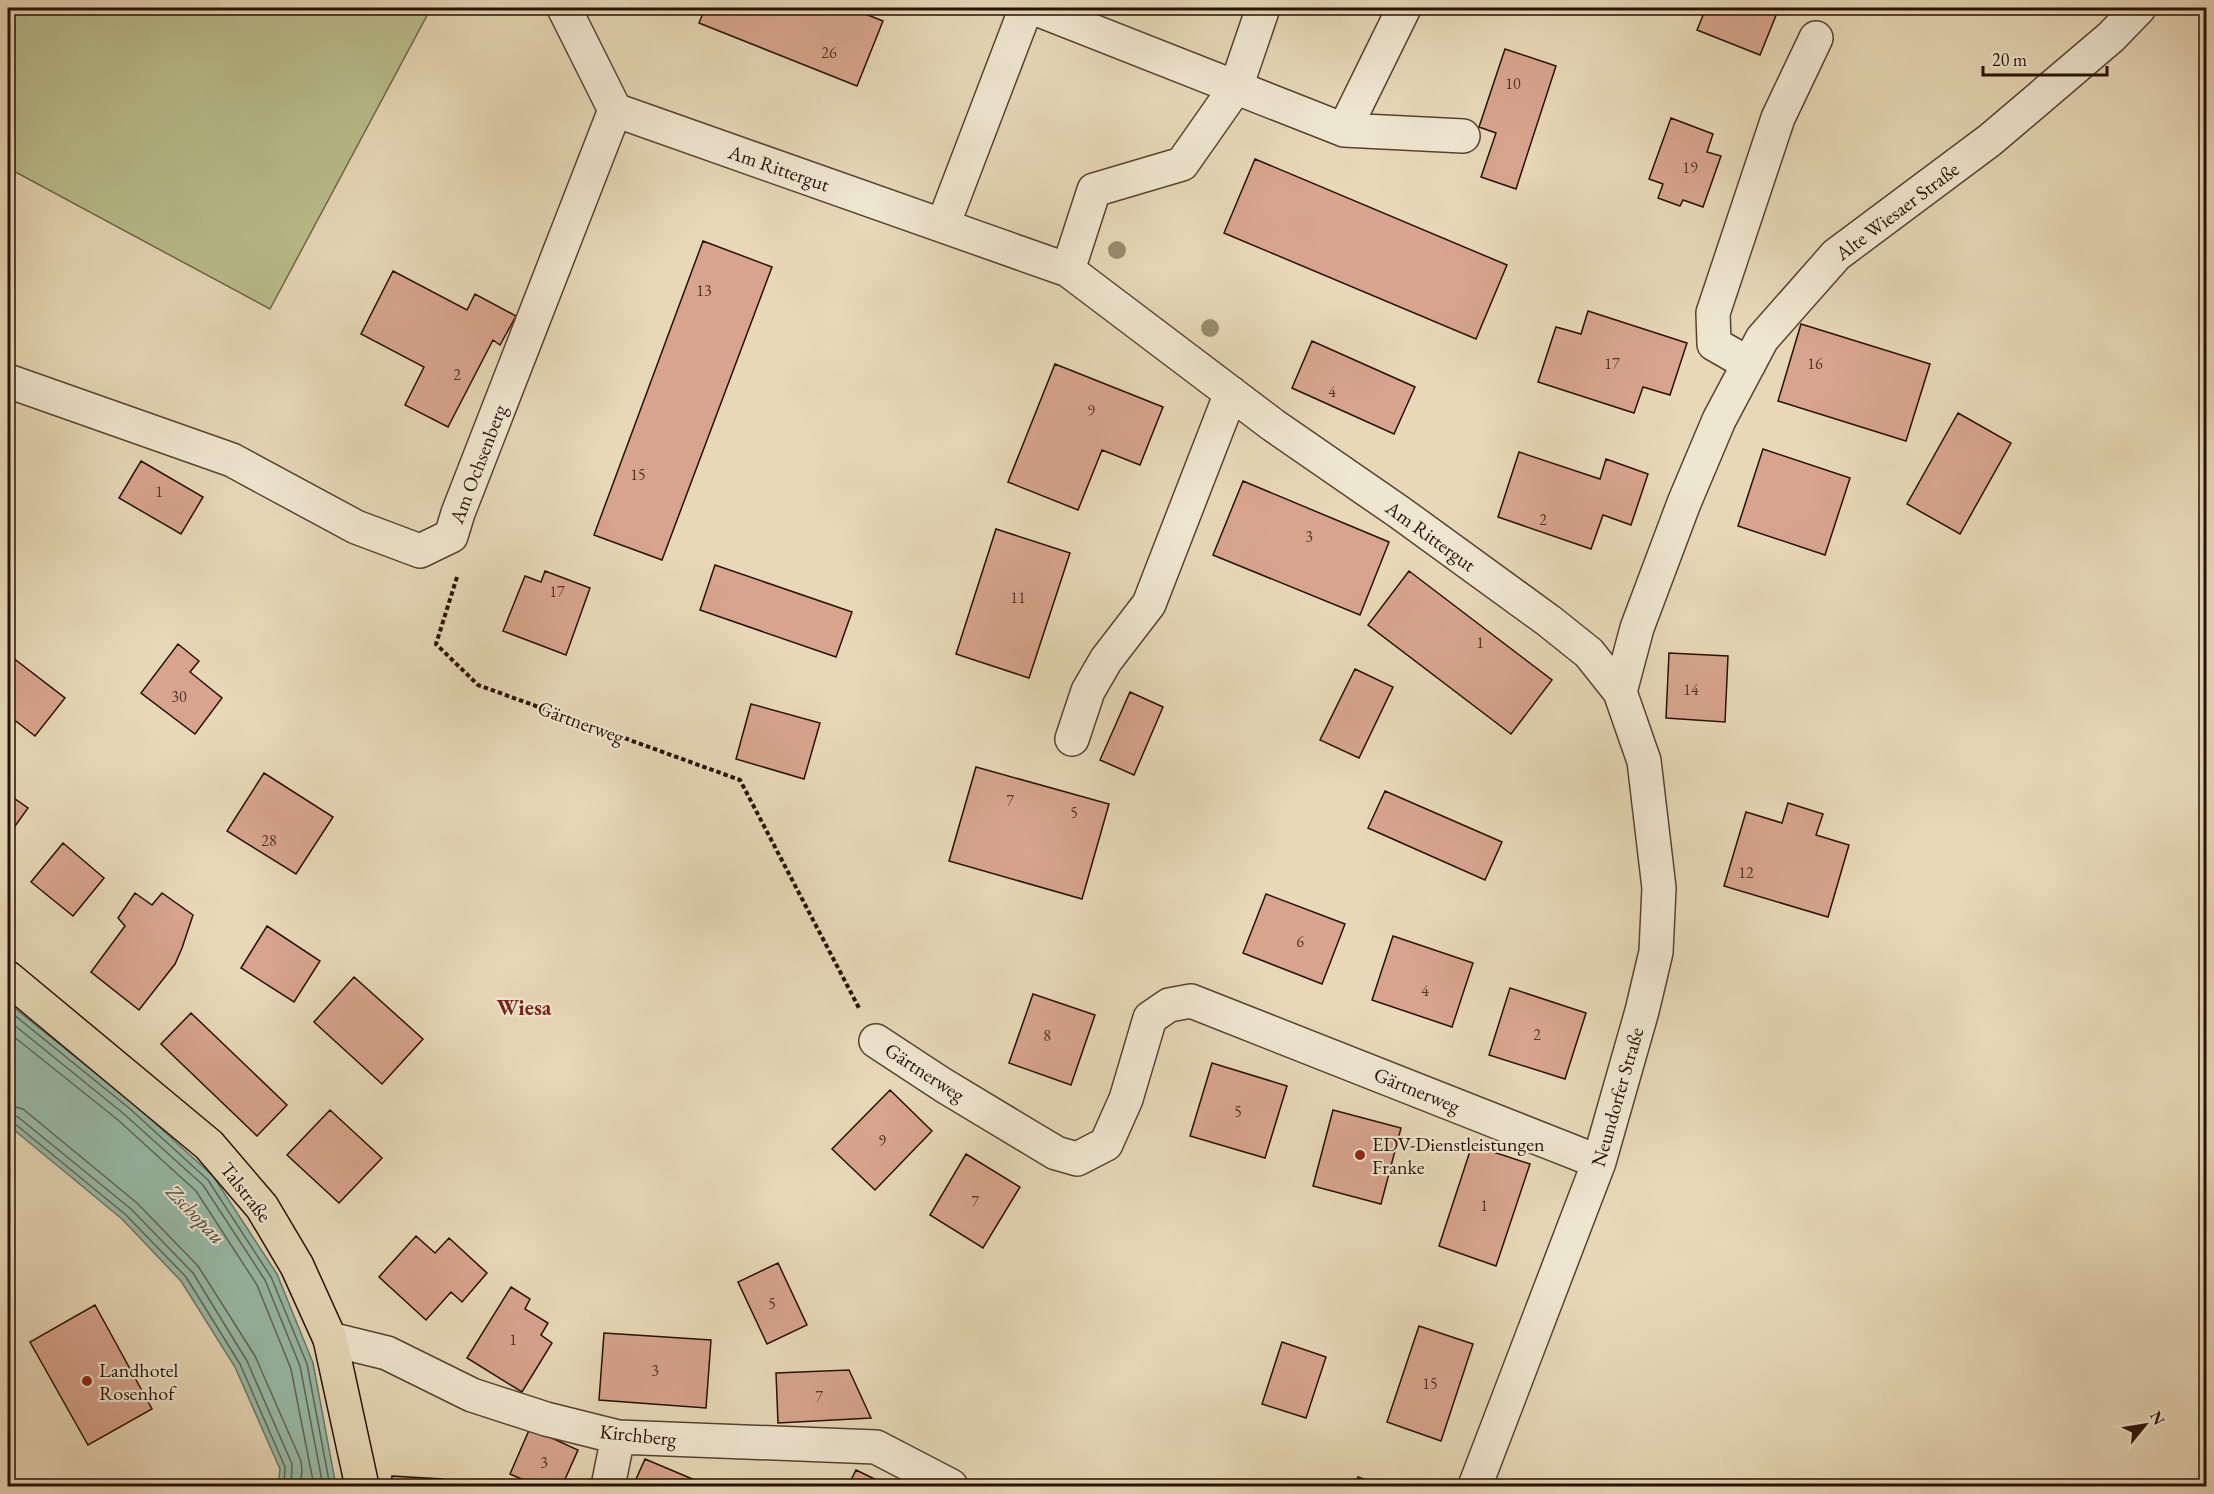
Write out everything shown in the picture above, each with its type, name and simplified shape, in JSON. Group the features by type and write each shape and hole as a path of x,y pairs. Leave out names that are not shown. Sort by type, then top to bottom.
{"main road":[{"name":"Talstraße","path":"8,978 209,1145 262,1207 297,1266 330,1339 362,1486"}],"street":[{"path":"564,8 615,110"},
{"path":"943,225 1026,8"},
{"path":"1034,8 1344,130 1463,136"},
{"path":"1068,270 1094,190 1182,164 1236,87 1263,8"},
{"path":"1344,130 1404,8"},
{"name":"Alte Wiesaer Straße","path":"1620,692 1636,627 1684,503 1719,420 1762,339 1836,255 1990,140 2111,37 2139,8"},
{"path":"1749,364 1714,344 1713,313 1778,118 1816,38"},
{"name":"Am Rittergut","path":"615,110 1068,270 1273,425 1399,512 1549,621 1589,653 1620,692"},
{"name":"Am Ochsenberg","path":"8,381 232,460 356,526 420,551 452,536 458,513 615,110"},
{"path":"1072,739 1088,691 1106,660 1149,603 1231,393"},
{"name":"Neundorfer Straße","path":"1475,1486 1599,1162 1642,1011 1656,952 1659,888 1644,761 1620,692"},
{"name":"Gärtnerweg","path":"876,1041 943,1085 1056,1153 1077,1159 1106,1144 1126,1099 1150,1018 1169,1005 1191,1001 1599,1162"},
{"name":"Kirchberg","path":"330,1339 387,1353 472,1395 546,1419 618,1437 876,1447 951,1486"},
{"path":"608,1486 618,1437"}],"path":[{"name":"Gärtnerweg","path":"459,570 436,644 478,685 740,780 876,1041"}],"shaded area":[{"path":"8,8 431,8 270,309 8,168"}],"water":[{"name":"Zschopau","path":"8,1003 133,1103 213,1176 277,1274 313,1363 336,1486 278,1486 280,1469 235,1367 181,1281 122,1219 8,1125"}],"building":[{"path":"705,8 850,8 883,21 857,86 699,23"},
{"path":"1706,8 1779,8 1760,55 1697,30"},
{"path":"1505,49 1556,66 1516,189 1481,177 1496,133 1479,127"},
{"path":"1671,118 1713,134 1707,152 1721,156 1703,207 1683,200 1680,206 1658,198 1663,184 1649,179"},
{"path":"1255,159 1507,265 1476,339 1224,233"},
{"path":"703,241 772,267 662,560 594,535"},
{"path":"393,271 467,310 475,294 516,316 500,345 493,340 448,427 405,405 424,367 361,334"},
{"path":"1588,311 1687,343 1670,395 1643,387 1634,413 1538,382 1556,327 1581,334"},
{"path":"1801,324 1930,364 1906,441 1778,401"},
{"path":"1312,341 1415,387 1394,434 1292,388"},
{"path":"1055,364 1163,407 1140,465 1102,450 1078,510 1008,482"},
{"path":"1958,413 2011,443 1960,534 1907,504"},
{"path":"1763,449 1850,478 1825,555 1738,526"},
{"path":"1519,452 1600,479 1606,459 1648,474 1631,525 1603,515 1591,549 1498,517"},
{"path":"141,461 203,497 181,534 119,498"},
{"path":"1243,481 1389,542 1360,615 1213,555"},
{"path":"996,529 1070,553 1029,678 956,654"},
{"path":"715,565 852,612 836,657 700,610"},
{"path":"545,571 590,588 566,655 503,631 525,576 541,582"},
{"path":"1409,571 1552,680 1511,734 1368,625"},
{"path":"178,644 199,661 190,672 222,698 195,734 141,693"},
{"path":"1669,653 1728,656 1725,722 1666,718"},
{"path":"8,654 65,698 35,736 8,715"},
{"path":"1355,669 1393,687 1359,758 1320,740"},
{"path":"1130,692 1163,707 1134,775 1100,760"},
{"path":"751,704 820,723 804,779 736,759"},
{"path":"976,767 1109,804 1082,899 949,861"},
{"path":"264,773 333,817 296,874 227,831"},
{"path":"1385,791 1502,842 1485,880 1368,828"},
{"path":"8,794 28,808 8,836"},
{"path":"1788,803 1823,814 1816,835 1849,845 1828,917 1724,886 1746,812 1782,823"},
{"path":"63,843 104,878 73,916 31,882"},
{"path":"135,893 152,905 162,893 193,915 175,964 139,1010 91,972 125,926 118,918"},
{"path":"1266,894 1345,924 1322,984 1243,953"},
{"path":"267,926 320,961 294,1002 241,968"},
{"path":"1393,936 1473,963 1452,1027 1372,1000"},
{"path":"354,977 423,1039 382,1084 314,1022"},
{"path":"1510,988 1586,1013 1565,1079 1489,1055"},
{"path":"1033,994 1095,1015 1071,1085 1009,1063"},
{"path":"191,1013 287,1105 257,1136 161,1044"},
{"path":"1212,1063 1287,1086 1265,1158 1190,1136"},
{"path":"890,1090 932,1131 875,1190 832,1149"},
{"path":"330,1110 382,1158 339,1203 287,1155"},
{"path":"1333,1110 1401,1128 1381,1204 1313,1186"},
{"path":"1472,1145 1530,1164 1496,1266 1439,1246"},
{"path":"966,1154 1020,1187 983,1248 930,1215"},
{"path":"416,1236 435,1253 449,1238 487,1273 462,1302 451,1292 426,1320 379,1277"},
{"path":"778,1263 807,1325 767,1344 738,1282"},
{"path":"511,1287 530,1299 525,1309 548,1323 541,1335 552,1343 522,1392 467,1358"},
{"path":"95,1305 152,1409 88,1445 30,1342"},
{"path":"1419,1326 1473,1344 1441,1441 1387,1422"},
{"path":"604,1333 711,1340 706,1408 599,1400"},
{"path":"1282,1342 1326,1357 1306,1418 1262,1404"},
{"path":"849,1370 871,1418 778,1423 776,1373"},
{"path":"530,1428 578,1450 562,1486 532,1486 533,1484 510,1474"},
{"path":"645,1459 709,1486 633,1486"},
{"path":"856,1470 889,1486 848,1486"},
{"path":"392,1476 442,1479 441,1486 391,1486"},
{"path":"1358,1477 1383,1486 1354,1486"}],"place":[{"name":"EDV-Dienstleistungen Franke","path":"1360,1155"},
{"name":"Landhotel Rosenhof","path":"87,1381"}],"district":[{"name":"Wiesa","path":"524,1007"}]}
